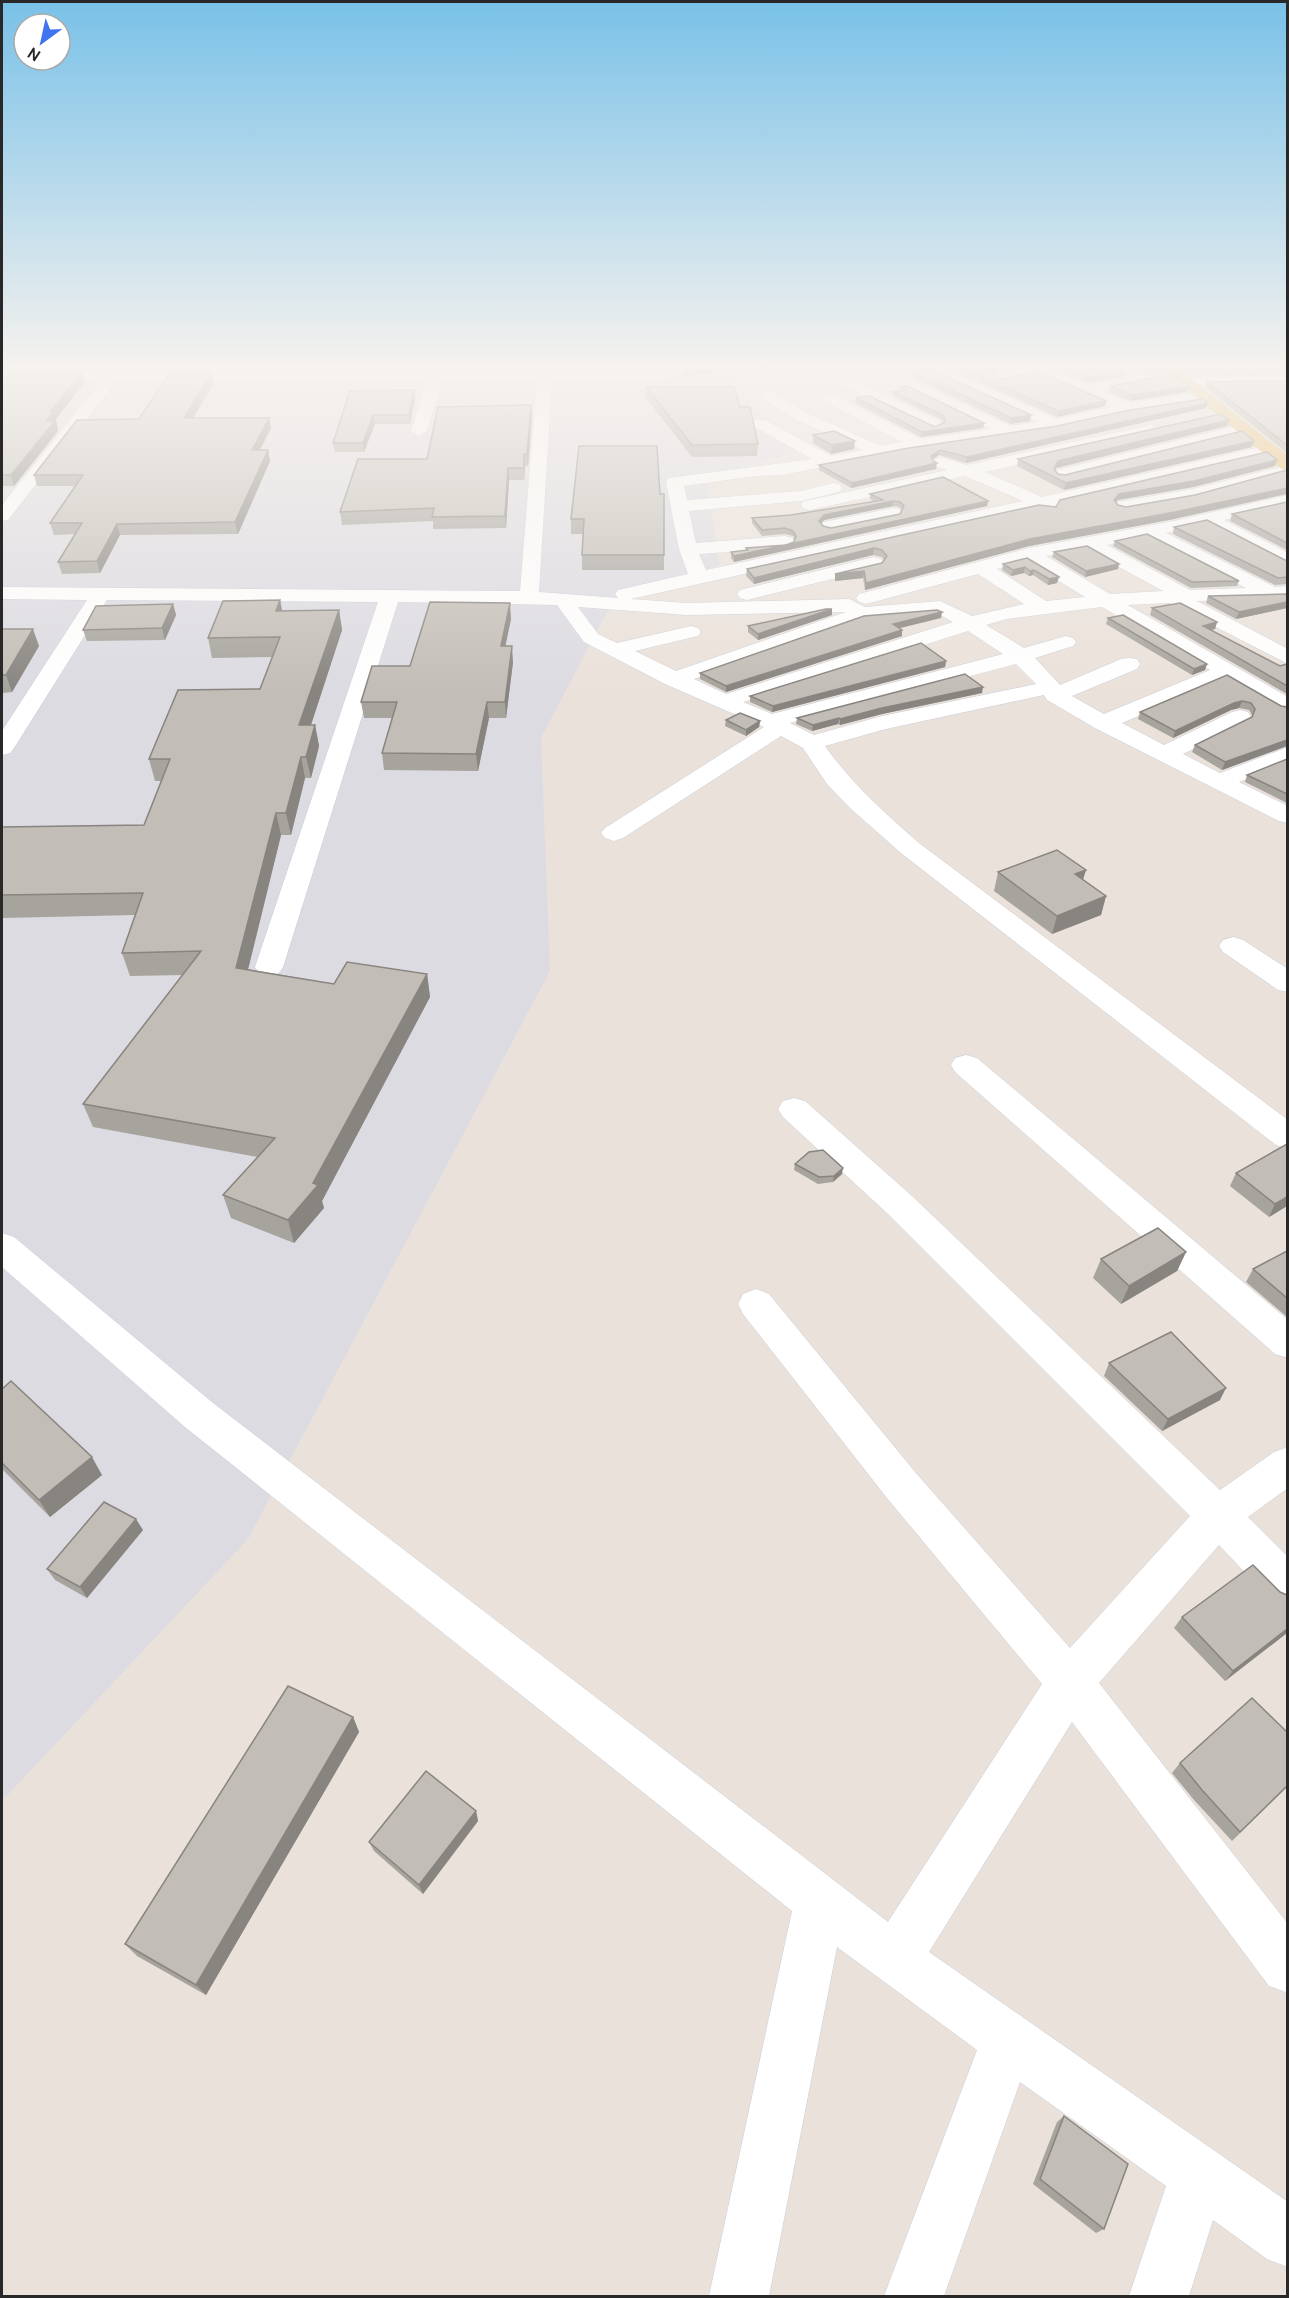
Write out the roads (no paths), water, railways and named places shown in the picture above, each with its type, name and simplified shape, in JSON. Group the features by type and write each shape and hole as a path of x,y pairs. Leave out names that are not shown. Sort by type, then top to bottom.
{"street":[{"path":"2,516 33,477"},
{"path":"529,597 538,477"},
{"path":"700,579 688,549 675,482 710,477"},
{"path":"787,477 818,521"},
{"path":"573,601 700,579 908,477"},
{"path":"688,549 759,545 818,521 949,477"},
{"path":"983,477 1010,488 1042,512"},
{"path":"1069,477 1094,491"},
{"path":"680,506 818,521 1042,512 1094,491 1155,477"},
{"path":"1112,508 1193,494 1259,477"},
{"path":"976,495 1010,488"},
{"path":"674,679 855,609 980,566 1029,554 1085,534 1110,539 1287,500"},
{"path":"1251,507 1278,519"},
{"path":"818,521 910,509"},
{"path":"1206,518 1287,561"},
{"path":"684,528 707,526"},
{"path":"1148,531 1282,596"},
{"path":"1085,534 1181,598 1287,658"},
{"path":"1029,554 1287,706"},
{"path":"687,609 896,558"},
{"path":"980,566 1042,607"},
{"path":"2,593 529,597 687,609 940,607 1021,656 1053,691 1103,723 1285,812"},
{"path":"2,748 100,594"},
{"path":"269,967 390,596"},
{"path":"730,705 735,697 1004,613 1042,607 1109,602 1282,596"},
{"path":"573,601 591,638 812,743 836,779 859,803 910,848 1287,1137"},
{"path":"613,650 691,632"},
{"path":"614,832 776,724 1066,642"},
{"path":"812,743 882,723 1053,691 1129,664"},
{"path":"1103,723 1227,671"},
{"path":"1166,753 1240,717"},
{"path":"1221,782 1287,754"},
{"path":"1233,946 1287,983"},
{"path":"966,1065 1287,1343"},
{"path":"794,1108 900,1205 1218,1515 1287,1587"},
{"path":"2,1247 208,1423 894,1959 1287,2238"},
{"path":"756,1304 901,1485 1070,1682 1287,1967"},
{"path":"894,1959 1070,1682 1218,1515 1287,1465"},
{"path":"739,2296 820,1901"},
{"path":"914,2296 1008,2040"},
{"path":"1159,2296 1199,2175"}]}
